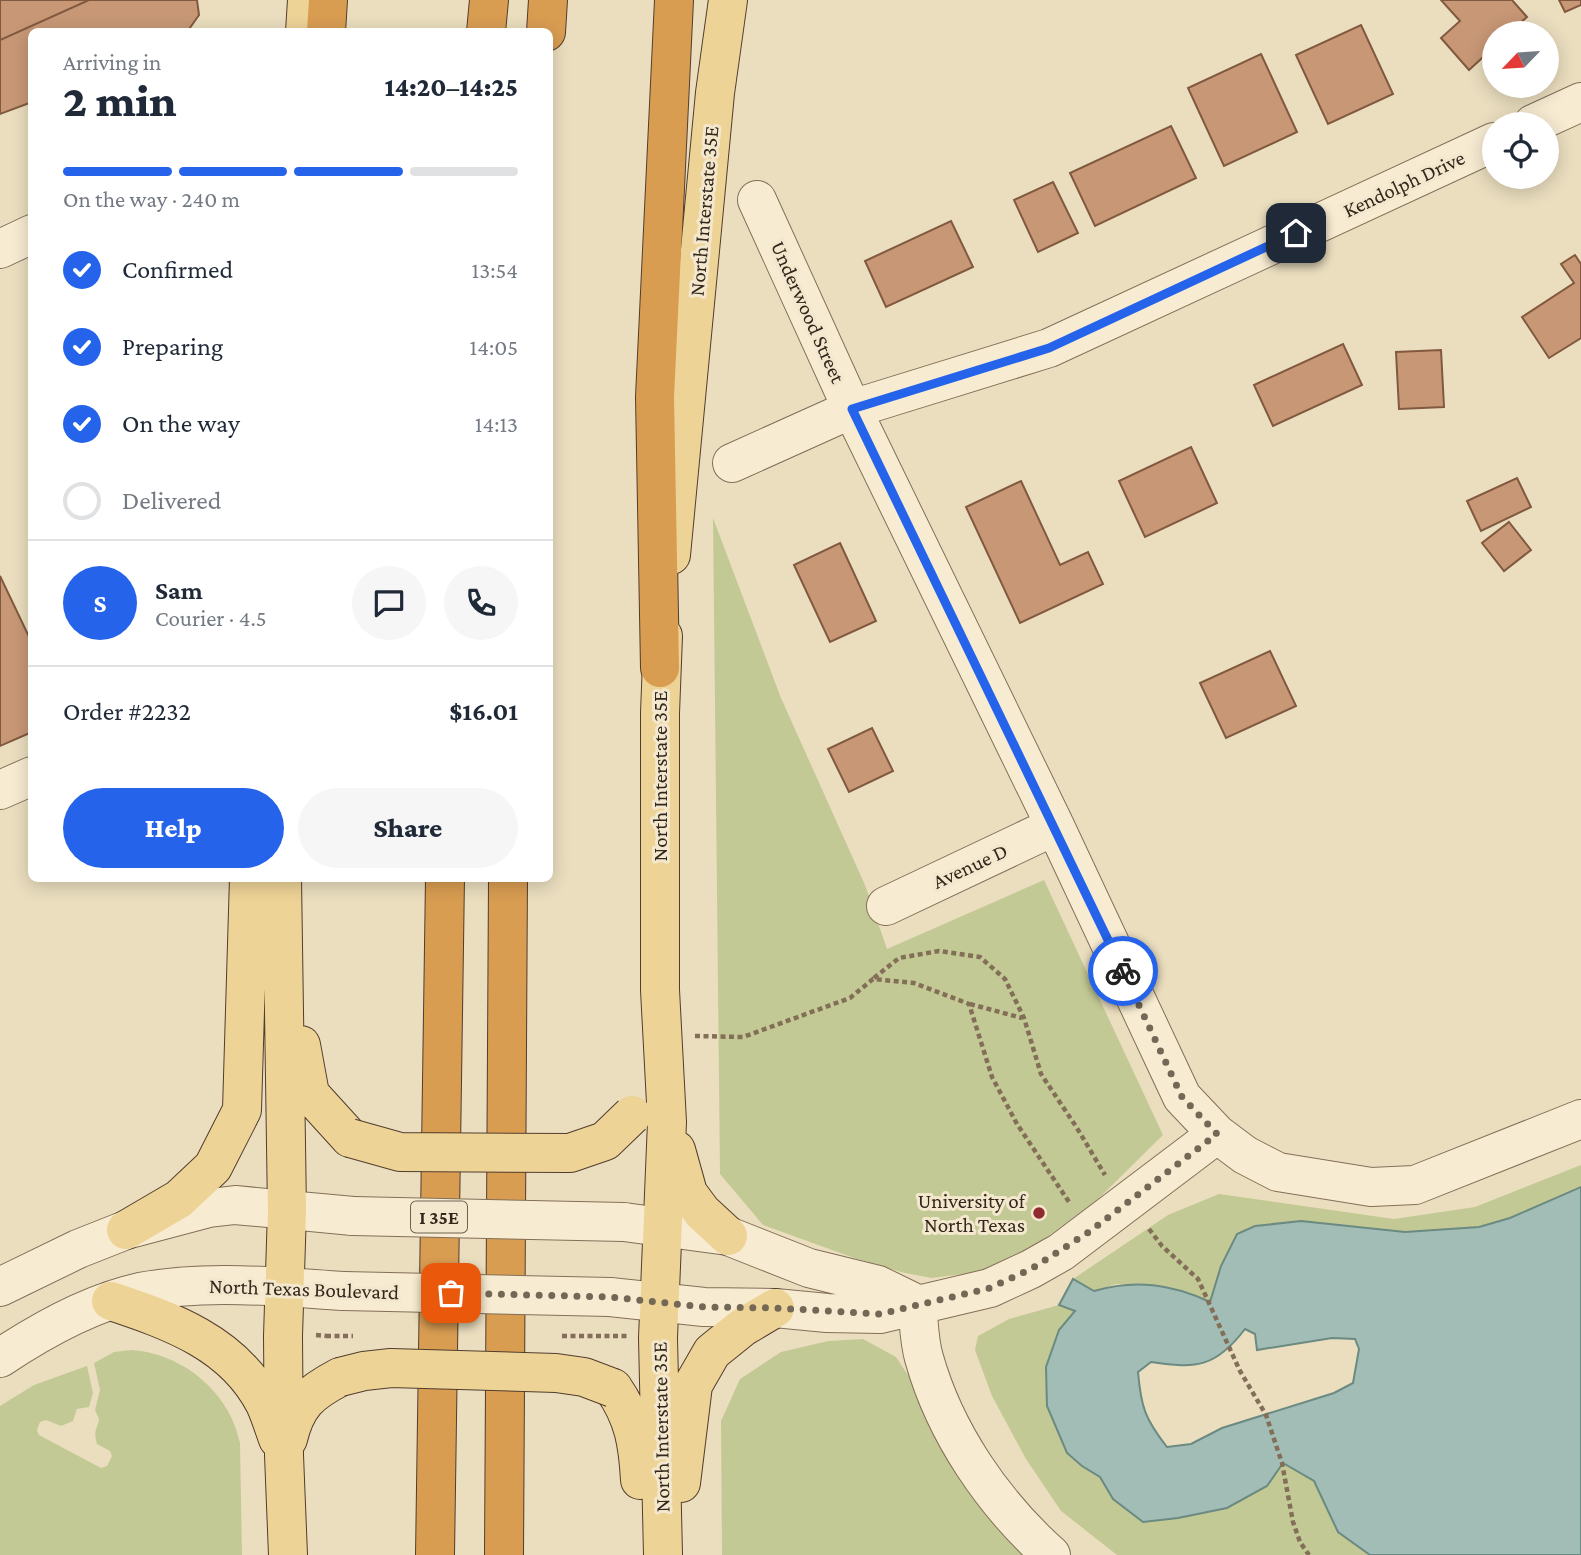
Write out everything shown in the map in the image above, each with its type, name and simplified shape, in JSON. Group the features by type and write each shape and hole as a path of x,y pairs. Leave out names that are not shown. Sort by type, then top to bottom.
{"highway":[{"path":"326,28 328,0"},
{"path":"486,28 489,0"},
{"path":"546,28 548,0"},
{"path":"660,668 655,397 674,0"},
{"name":"I 35E","path":"435,1555 445,882"},
{"path":"504,1555 508,882"}],"main road":[{"path":"305,28 307,0"},
{"name":"North Interstate 35E","path":"663,1555 659,1352 664,1226 649,1118 649,1090 660,990 660,668 715,93 728,0"},
{"path":"126,1230 179,1199 213,1167 242,1110 249,882"},
{"path":"282,882 287,1211 284,1455 288,1555"},
{"path":"300,882 301,1055 310,1094 350,1138 400,1152 570,1153 605,1141 649,1118 688,1193 702,1212 728,1236"},
{"path":"111,1301 157,1316 203,1338 240,1369 264,1403 284,1455"},
{"path":"673,1555 693,1385 712,1352 743,1327 775,1308"},
{"path":"284,1455 292,1423 302,1404 318,1388 340,1377 391,1368 555,1373 584,1377 613,1388 626,1407 638,1444 644,1533 649,1555"}],"street":[{"path":"1559,112 1581,102"},
{"name":"Kendolph Drive","path":"732,463 852,409 1049,348 1482,148"},
{"name":"Underwood Street","path":"757,200 852,409 1055,826 1182,1097 1217,1134 1245,1155 1278,1172 1371,1187 1415,1185 1581,1119"},
{"path":"0,249 28,236"},
{"path":"0,790 28,778"},
{"name":"Avenue D","path":"886,906 1055,826"},
{"name":"North Texas Boulevard","path":"0,1359 66,1319 111,1301 169,1288 230,1285 344,1291 610,1297 704,1307 880,1314 990,1288 1031,1269 1089,1232 1217,1134"},
{"path":"0,1287 78,1249 126,1230 209,1208 235,1205 353,1216 624,1222 728,1236 809,1268 878,1285 917,1304 923,1356 941,1406 967,1455 999,1502 1051,1555"}],"path":[{"path":"690,1036 743,1037 850,998 899,958 939,951 980,957 1005,979 1024,1018 1041,1074 1111,1185"},
{"path":"873,979 914,983 969,1004 1024,1018"},
{"path":"969,1004 992,1077 1017,1124 1076,1212"},
{"path":"1142,1219 1162,1246 1198,1279 1240,1371 1266,1415 1285,1478 1293,1522 1309,1555"}],"green space":[{"path":"713,518 781,698 865,885 887,949 1044,880 1163,1135 1094,1203 1037,1244 986,1271 932,1278 905,1273 857,1259 763,1225 720,1174"},
{"path":"1581,1165 1581,1187 1510,1218 1479,1227 1405,1232 1339,1227 1221,1266 1211,1303 1188,1292 1116,1284 1094,1291 1073,1279 1168,1215 1219,1194 1394,1219 1475,1207"},
{"path":"1059,1305 1075,1311 1059,1330 1047,1406 1067,1453 1100,1477 1113,1500 1267,1486 1282,1463 1315,1481 1338,1532 1370,1555 1117,1555 1061,1511 1026,1459 992,1396 975,1350 978,1336 1009,1319"},
{"path":"863,1339 896,1357 1027,1555 722,1555 721,1421 740,1379 781,1352 828,1341"},
{"path":"131,1350 150,1353 185,1367 201,1378 226,1407 235,1424 240,1443 242,1555 0,1555 0,1406 34,1385 87,1366 93,1393 89,1407 77,1409 73,1421 61,1426 46,1420 40,1422 37,1430 39,1435 101,1468 107,1466 112,1456 110,1451 97,1444 95,1435 99,1419 95,1410 100,1390 94,1363 114,1352"}],"water":[{"path":"1581,1187 1581,1555 1370,1555 1338,1532 1314,1481 1283,1463 1267,1486 1227,1508 1143,1522 1113,1499 1100,1477 1067,1453 1047,1406 1046,1367 1059,1330 1075,1311 1059,1305 1073,1279 1094,1291 1124,1285 1153,1285 1182,1291 1210,1302 1221,1266 1237,1234 1255,1226 1301,1221 1405,1232 1479,1227 1510,1218","holes":["1245,1329 1255,1334 1257,1350 1332,1338 1355,1339 1359,1349 1353,1383 1334,1393 1222,1428 1191,1444 1167,1447 1145,1412 1138,1372 1151,1362 1181,1365 1204,1362 1225,1351"]}],"building":[{"path":"0,0 89,0 0,40"},
{"path":"89,0 197,0 199,15 190,28 28,28 28,104 0,114 0,40"},
{"path":"89,0 197,0 199,15 190,28 28,28 28,104 0,114 0,40"},
{"path":"1441,0 1512,0 1527,17 1522,21 1482,21 1482,58 1469,70 1441,38 1460,21"},
{"path":"1559,0 1581,0 1581,5 1565,12"},
{"path":"1361,25 1393,94 1328,124 1296,55"},
{"path":"1261,54 1297,132 1224,166 1188,88"},
{"path":"1171,126 1196,178 1095,226 1070,173"},
{"path":"1053,182 1078,233 1038,252 1014,200"},
{"path":"951,221 973,267 886,307 865,261"},
{"path":"1575,255 1581,264 1581,338 1549,358 1522,317 1574,283 1561,264"},
{"path":"1343,344 1362,385 1273,426 1254,385"},
{"path":"1441,350 1444,407 1399,409 1396,352"},
{"path":"1191,447 1217,503 1145,537 1119,481"},
{"path":"1517,478 1531,507 1481,531 1467,501"},
{"path":"1021,481 1060,565 1088,552 1103,584 1020,623 966,507"},
{"path":"1509,522 1531,550 1504,571 1482,543"},
{"path":"840,543 876,621 830,642 794,565"},
{"path":"0,576 28,635 28,734 0,746"},
{"path":"1270,651 1296,706 1226,738 1200,683"},
{"path":"872,728 893,771 849,792 828,749"}],"way so far":[{"path":"451,1293 610,1297 704,1307 880,1314 990,1288 1031,1269 1089,1232 1217,1134 1182,1097 1123,971"}],"place":[{"name":"University of North Texas","path":"1039,1213"}],"route":[{"path":"1123,971 852,409 1049,348 1296,233"}]}
